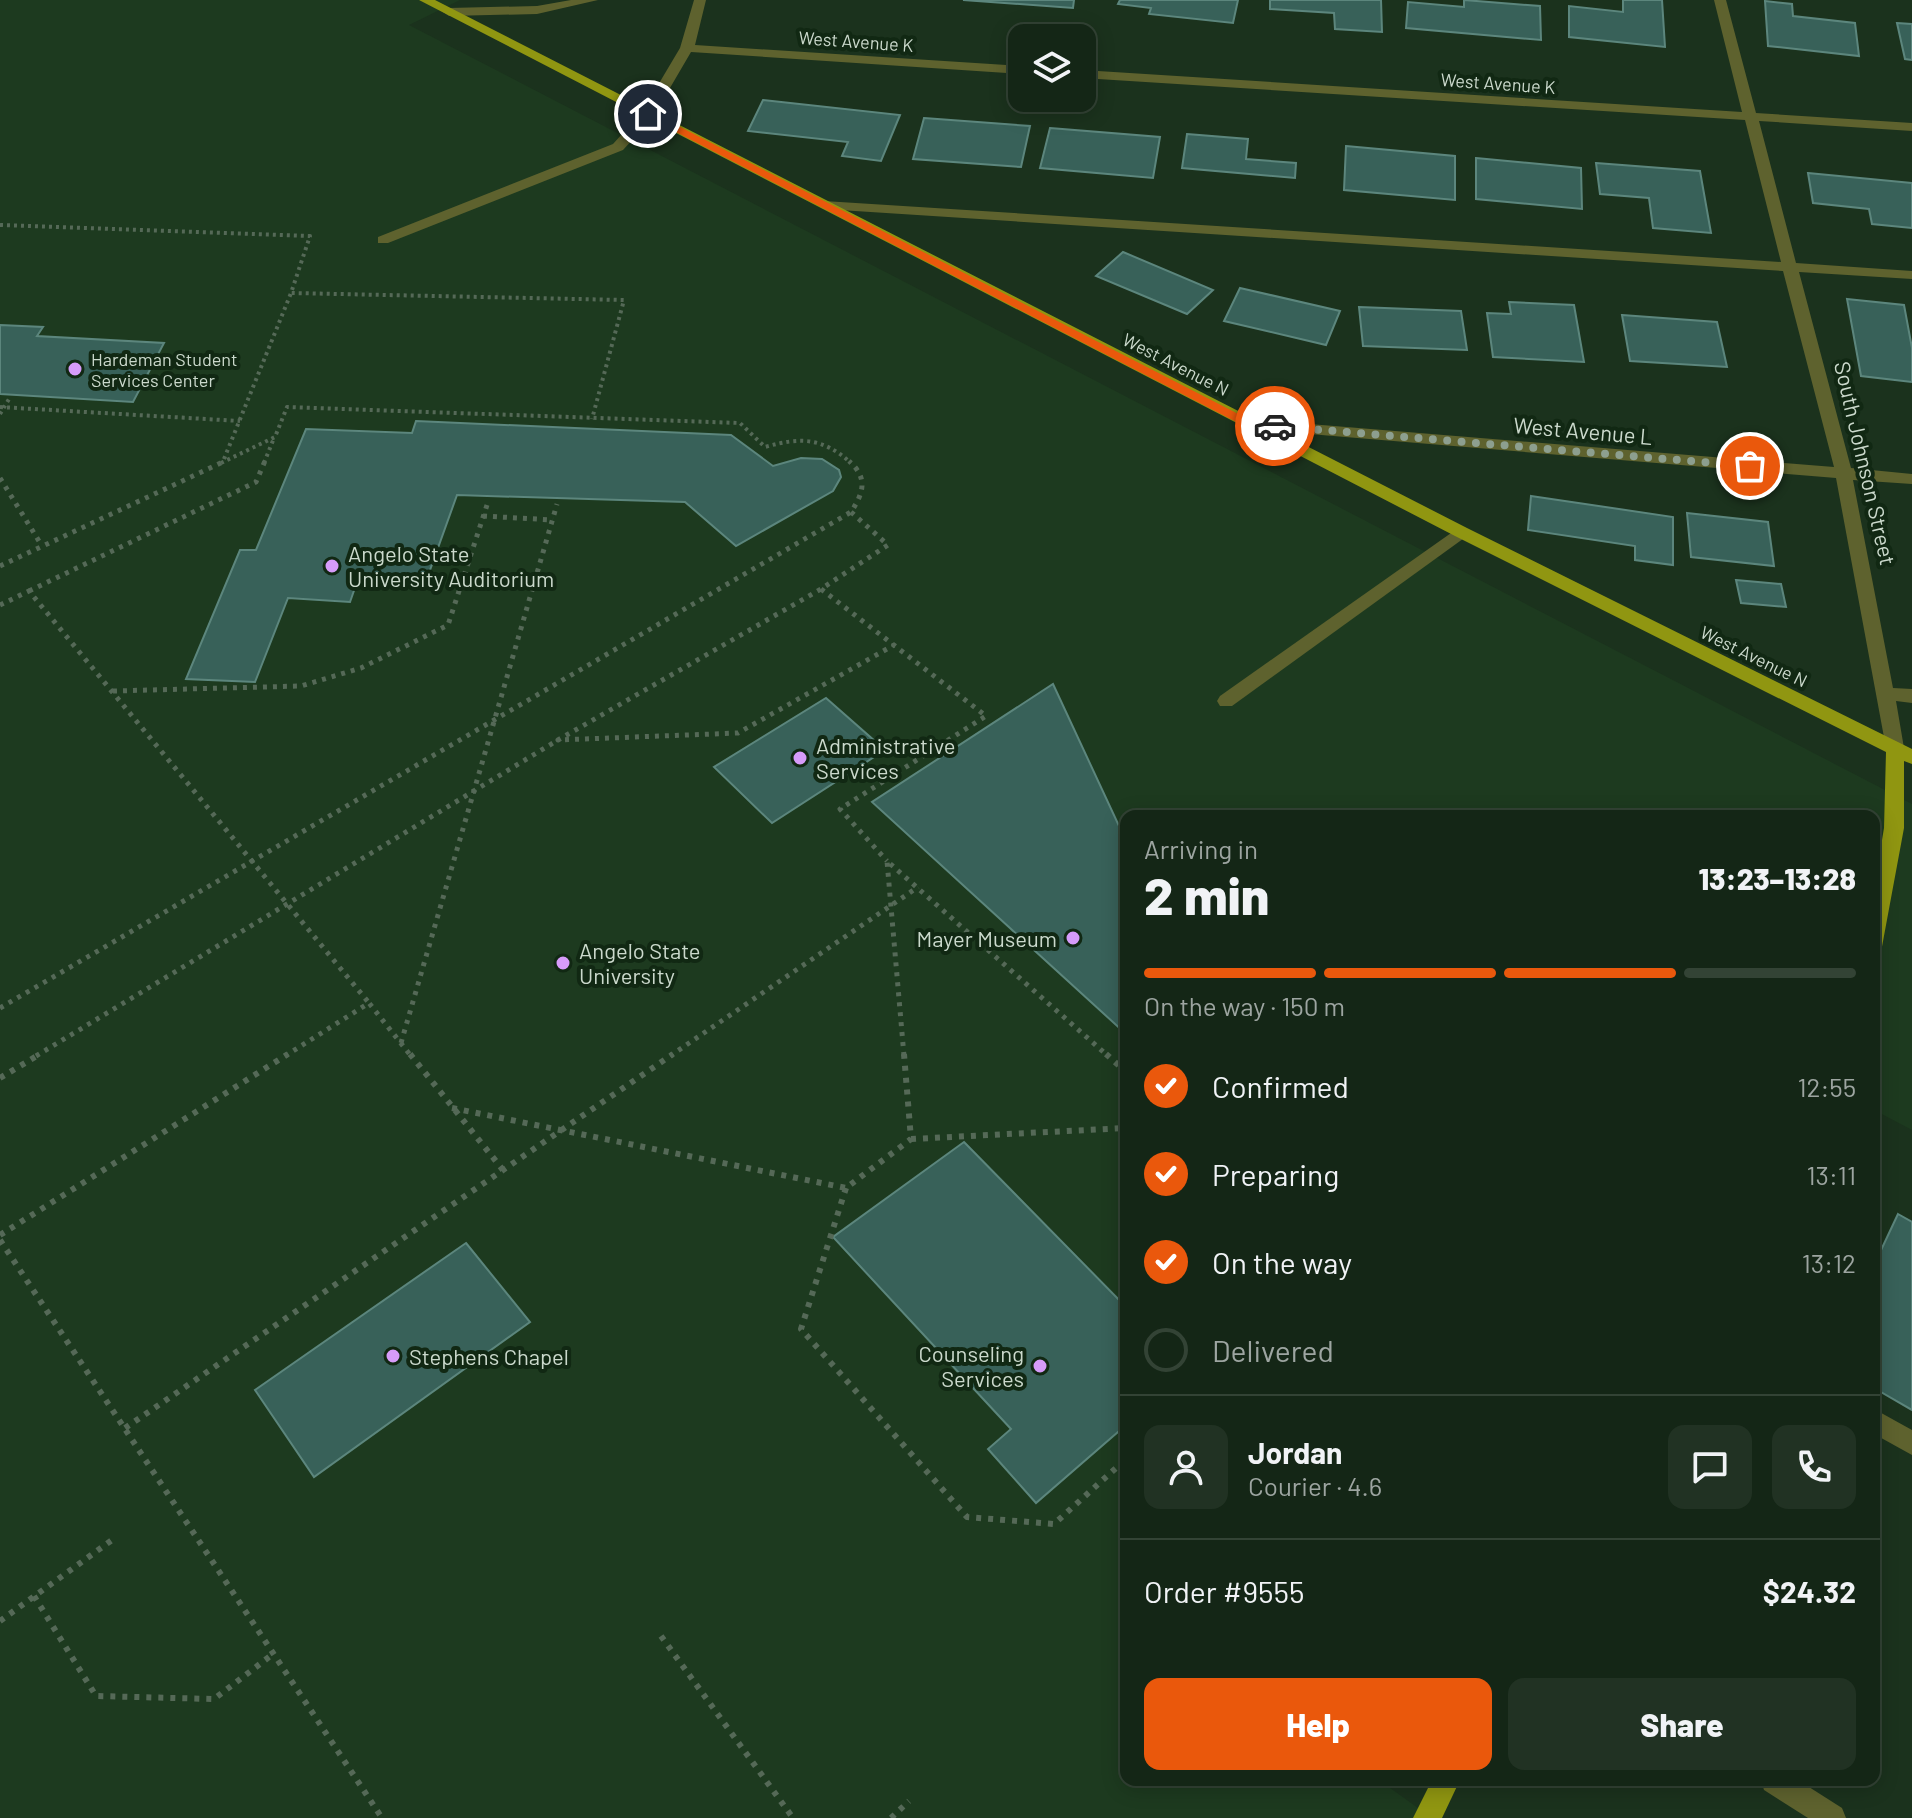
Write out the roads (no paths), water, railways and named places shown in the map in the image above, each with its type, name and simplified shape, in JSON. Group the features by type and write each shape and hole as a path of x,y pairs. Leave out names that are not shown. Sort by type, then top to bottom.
{"main road":[{"name":"West Avenue N","path":"425,0 1461,532 1904,753"},
{"name":"South Johnson Street","path":"1880,911 1904,753"},
{"path":"1427,1818 1444,1786"}],"street":[{"path":"449,12 537,10 592,0"},
{"path":"383,240 618,147 648,114 687,48 700,0"},
{"name":"South Johnson Street","path":"1720,0 1844,474 1885,694 1904,753"},
{"name":"West Avenue K","path":"687,48 1008,69"},
{"name":"West Avenue K","path":"1096,75 1912,127"},
{"path":"824,205 1912,275"},
{"name":"West Avenue L","path":"1250,424 1912,479"},
{"path":"1226,701 1461,532"},
{"path":"1885,694 1912,696"},
{"path":"1880,1424 1912,1443"},
{"path":"1783,1786 1832,1818"}],"place":[{"name":"Hardeman Student Services Center","path":"75,369"},
{"name":"Angelo State University Auditorium","path":"332,566"},
{"name":"Administrative Services","path":"800,758"},
{"name":"Mayer Museum","path":"1073,938"},
{"name":"Angelo State University","path":"563,963"},
{"name":"Stephens Chapel","path":"393,1356"},
{"name":"Counseling Services","path":"1040,1366"}]}
